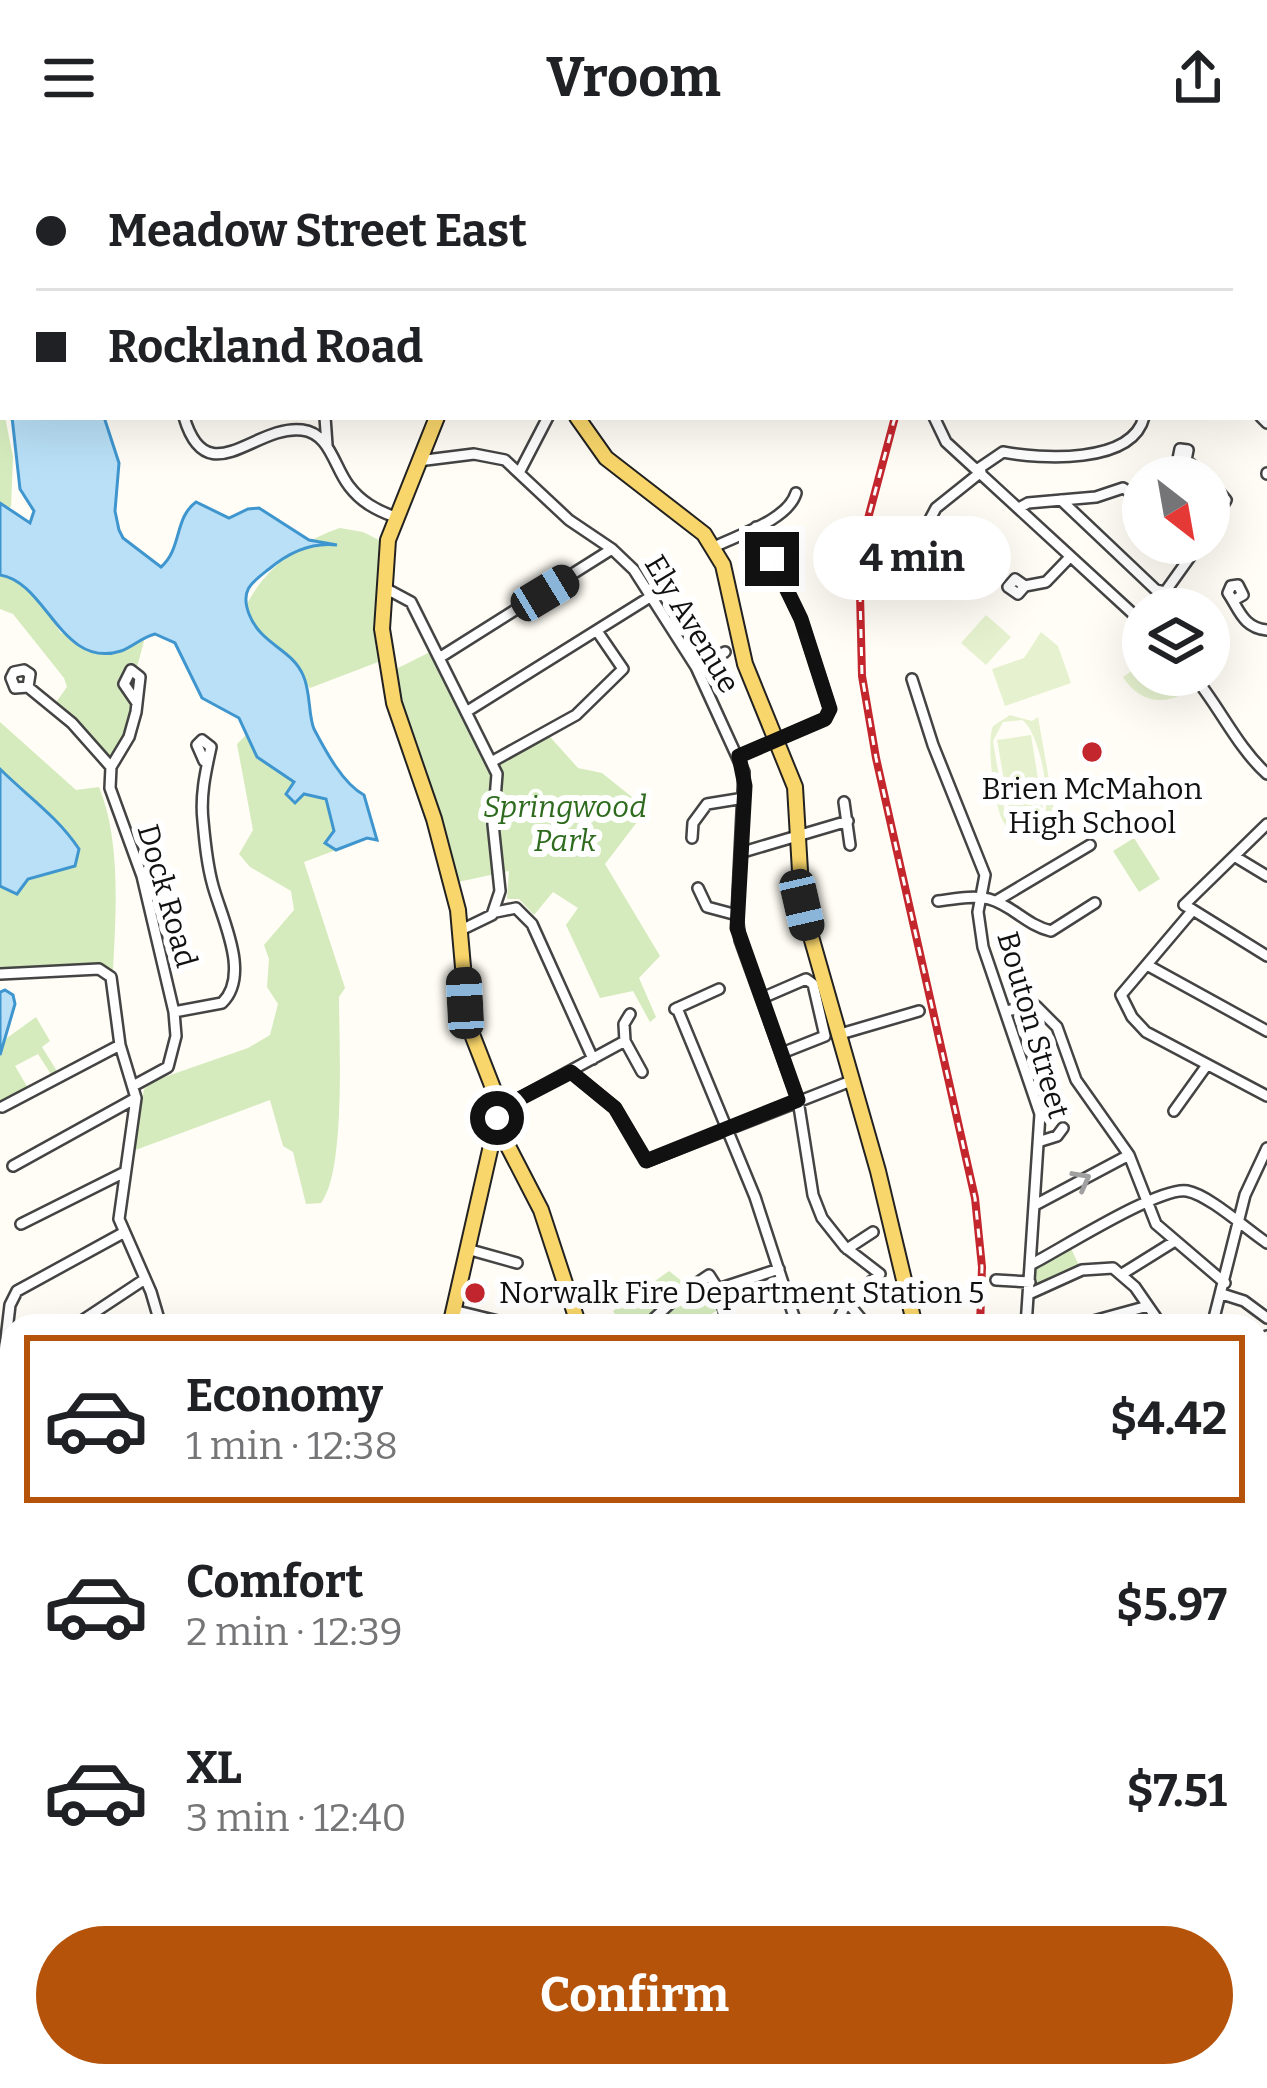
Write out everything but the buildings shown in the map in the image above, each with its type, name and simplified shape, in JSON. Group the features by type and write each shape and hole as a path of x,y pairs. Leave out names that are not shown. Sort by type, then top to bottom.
{"main road":[{"path":"436,420 395,517 386,552 388,676 434,819 461,930 468,1024 498,1116 553,1238 575,1314"},
{"path":"579,420 617,469 691,523 714,547 728,578 745,664 795,788 802,905 878,1171 912,1314"},
{"path":"452,1314 498,1116"}],"street":[{"path":"185,420 194,442 217,454 302,429 317,420"},
{"path":"323,420 327,445 349,487 373,509 395,517"},
{"path":"520,471 546,420"},
{"path":"935,420 946,442 1122,604"},
{"path":"919,540 936,508 1003,452 1029,457 1109,449 1135,434 1142,420"},
{"path":"302,429 327,445"},
{"name":"Ely Avenue","path":"418,461 484,454 520,471 569,520 634,570 696,667 744,772 740,940 798,1100 813,1196 830,1233 880,1274 847,1302"},
{"path":"1019,508 1028,503 1096,497 1122,488"},
{"path":"714,547 783,512 796,493"},
{"path":"1061,500 1122,558"},
{"path":"739,756 825,719 830,709 801,619 756,527"},
{"path":"439,658 612,549"},
{"path":"1024,586 1046,581 1070,557"},
{"path":"1129,564 1156,590 1165,592 1185,564"},
{"path":"383,587 411,602 493,761 498,785 493,824 500,891 492,915"},
{"path":"466,712 650,597"},
{"path":"1234,600 1245,621 1267,631"},
{"path":"493,761 576,715 623,669 597,631"},
{"path":"696,667 725,652"},
{"name":"Bouton Street","path":"912,679 933,745 986,875 978,912 983,947 1040,1114 1027,1314"},
{"path":"28,687 72,723 111,767 129,737 136,704"},
{"path":"1209,696 1267,774"},
{"path":"174,1012 222,1003 232,991 231,944 208,868 202,814 204,761"},
{"name":"Dock Road","path":"111,767 110,788 142,876 176,1036 164,1072 134,1092"},
{"path":"692,834 699,811 711,801 744,798"},
{"path":"844,802 850,845"},
{"path":"742,852 848,821"},
{"path":"1267,824 1184,905 1267,956"},
{"path":"996,901 1090,845"},
{"path":"1234,856 1267,875"},
{"path":"698,889 707,907 737,915"},
{"path":"938,901 981,897 996,901 1032,926 1052,931 1095,903"},
{"path":"461,930 501,909 516,908 532,924 593,1059"},
{"path":"1192,910 1121,995 1141,1028 1267,1096"},
{"path":"1147,965 1267,1031"},
{"path":"0,974 99,969 108,973 114,985 120,1045 134,1092 119,1213 156,1314"},
{"path":"762,998 808,980 813,984 825,1036 782,1053"},
{"path":"719,988 675,1009 726,1127 793,1314"},
{"path":"1005,1011 1036,1006 1050,1017 1064,1041 1076,1080 1129,1155 1156,1225 1223,1288 1262,1314"},
{"path":"837,1035 919,1011"},
{"path":"630,1014 624,1024 625,1041 642,1072"},
{"path":"498,1116 625,1041"},
{"path":"2,1107 120,1045"},
{"path":"1174,1111 1207,1065"},
{"path":"571,1072 615,1108 646,1161 851,1082"},
{"path":"13,1166 134,1092"},
{"path":"1041,1142 1064,1129"},
{"path":"1215,1314 1252,1175 1267,1148"},
{"path":"1035,1205 1129,1155"},
{"path":"21,1224 125,1172"},
{"path":"1252,1175 1267,1178"},
{"path":"1032,1264 1169,1192 1190,1191 1267,1243"},
{"path":"847,1249 873,1232"},
{"path":"9,1314 17,1292 123,1233"},
{"path":"1122,1274 1175,1241"},
{"path":"467,1249 517,1263"},
{"path":"996,1280 1029,1288 1082,1270 1113,1268 1154,1314"},
{"path":"718,1289 779,1269"},
{"path":"660,1314 706,1276 712,1276 725,1314"},
{"path":"92,1314 145,1279"},
{"path":"841,1314 847,1302 857,1314"},
{"path":"1128,1314 1148,1306"},
{"path":"453,1310 469,1314"}],"green space":[{"path":"0,420 6,420 13,457 11,507 0,504"},
{"path":"340,528 363,532 387,544 386,659 310,688 265,646 243,613 260,584 283,560"},
{"path":"0,575 28,589 61,633 123,650 141,638 144,641 137,667 122,679 131,719 113,758 54,705 67,687 64,678 13,614 0,609"},
{"path":"986,615 1011,637 986,665 961,643"},
{"path":"1041,632 1058,646 1071,683 1005,706 992,669 1024,658"},
{"name":"Springwood Park","path":"436,649 487,761 543,729 578,768 602,773 647,809 605,864 660,956 639,978 656,1017 650,1022 633,991 600,998 566,925 578,908 553,892 534,915 519,899 507,899 509,871 458,882 388,673"},
{"path":"1010,715 1032,721 1038,717 1057,824 1049,821 1030,835 1016,833 1004,823 992,775 993,726","holes":["1022,720 1040,754 1046,802 1042,824 1027,831 1014,827 1005,813 993,741 1003,722"]},
{"path":"0,722 76,790 99,787 114,853 113,970 0,975"},
{"path":"248,733 257,757 295,782 295,803 304,793 326,798 334,831 326,843 336,850 304,862 345,988 339,997 338,1136 329,1187 321,1203 306,1204 293,1152 283,1146 270,1100 133,1151 144,1089 270,1035 278,1004 267,987 269,959 264,945 294,910 291,891 250,867 239,854 253,830 237,744"},
{"path":"1031,735 1043,810 1010,815 997,740"},
{"path":"1134,838 1160,879 1139,892 1113,851"},
{"path":"36,1017 50,1041 42,1047 60,1076 54,1079 38,1054 15,1066 31,1093 0,1110 0,1043"},
{"path":"1070,1246 1080,1268 1033,1289 1034,1266"},
{"path":"669,1271 688,1286 715,1275 728,1304 711,1314 613,1311"}],"water":[{"path":"12,420 105,420 119,463 115,511 119,530 161,567 172,552 184,516 196,502 229,518 259,508 309,540 337,545 310,547 276,563 249,588 246,599 254,624 303,675 314,729 342,775 364,795 377,840 367,838 336,850 325,843 334,831 326,799 304,794 295,803 286,794 294,782 257,757 239,718 202,698 175,643 155,634 121,651 83,648 30,592 0,575 0,503 30,523 34,511 20,489"},
{"path":"0,769 79,849 75,866 28,879 17,894 0,886"},
{"path":"0,992 13,995 15,1004 0,1055"}],"railway":[{"path":"894,420 866,526 860,594 862,676 876,758 975,1198 982,1267 980,1314"}],"place":[{"name":"Brien McMahon High School","path":"1092,752"},
{"name":"Norwalk Fire Department Station 5","path":"475,1293"}],"route":[{"path":"497,1118 500,1109 571,1072 615,1108 646,1161 798,1100 737,928 745,786 739,756 830,714 801,619 772,559"}]}
